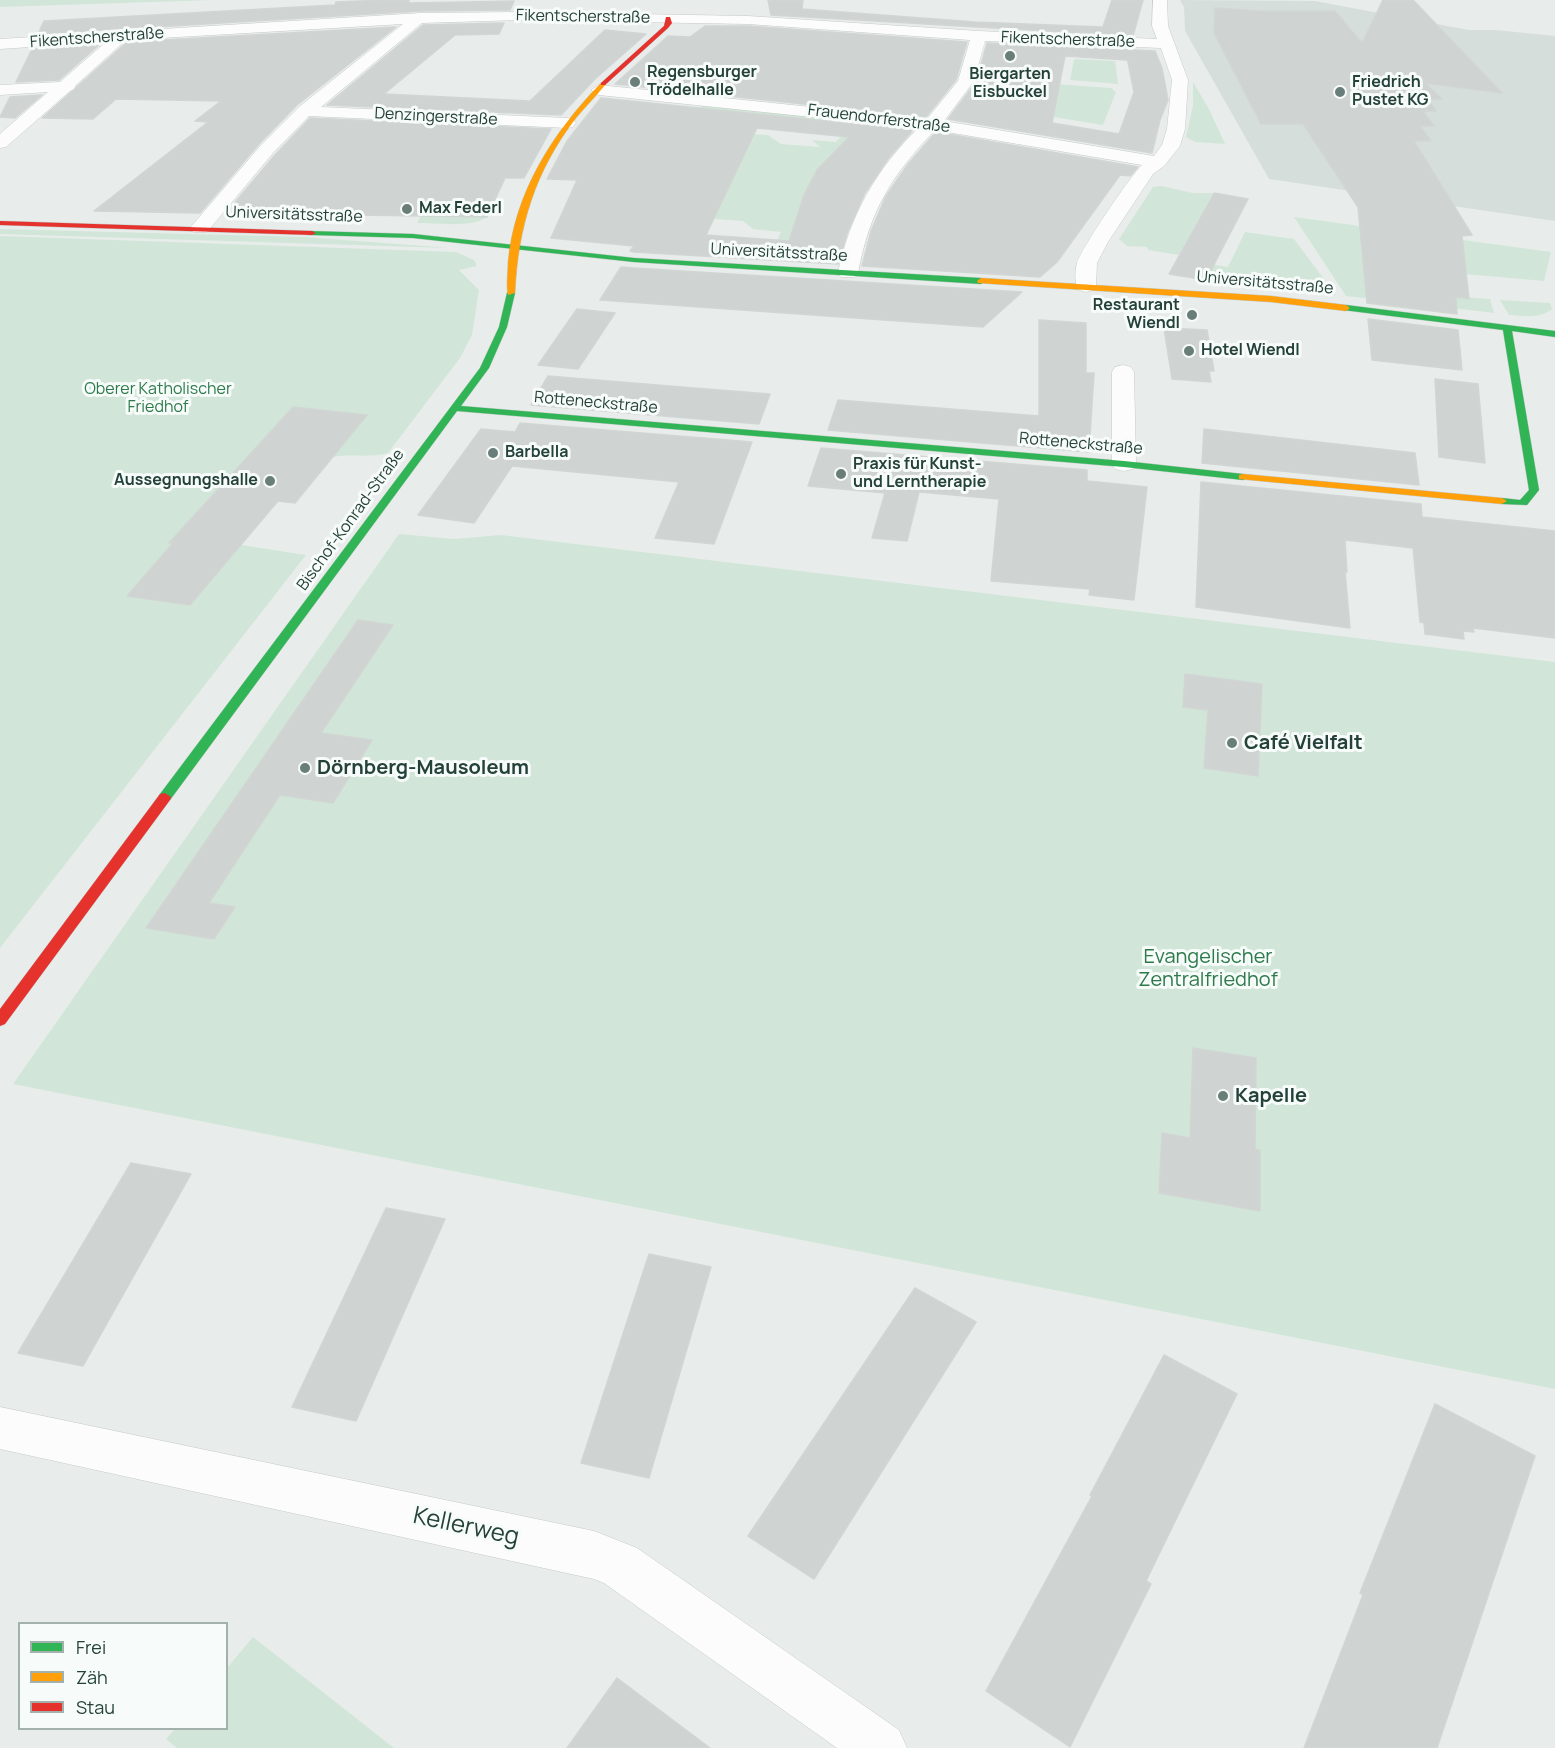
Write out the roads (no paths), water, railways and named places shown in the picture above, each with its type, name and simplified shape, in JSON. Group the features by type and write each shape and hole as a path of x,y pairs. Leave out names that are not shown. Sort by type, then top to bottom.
{"street":[{"path":"1086,286 1087,263 1098,242 1146,170 1158,162 1171,146 1179,113 1180,80 1160,26 1160,0"},
{"path":"609,2 643,8 668,18"},
{"path":"200,228 267,149 305,111 421,17"},
{"name":"Fikentscherstraße","path":"0,44 421,17 668,18 1165,44"},
{"name":"Bischof-Konrad-Straße","path":"0,1020 484,368 506,318 517,233 535,186 567,123 666,27 669,23 668,18"},
{"path":"0,143 68,86 122,36"},
{"path":"848,273 865,216 878,188 897,159 953,100 968,79 979,36"},
{"path":"0,90 68,86"},
{"name":"Frauendorferstraße","path":"599,90 930,124 1158,162"},
{"name":"Denzingerstraße","path":"305,111 567,123"},
{"name":"Universitätsstraße","path":"0,223 413,236 634,260 1270,299 1555,334"},
{"name":"Rotteneckstraße","path":"454,408 1124,464 1364,490 1523,503 1534,490 1507,328"},
{"path":"1123,372 1124,464"},
{"name":"Kellerweg","path":"0,1428 594,1555 620,1565 881,1748"}],"place":[{"name":"Biergarten Eisbuckel","path":"1010,56"},
{"name":"Regensburger Trödelhalle","path":"635,82"},
{"name":"Friedrich Pustet KG","path":"1340,92"},
{"name":"Max Federl","path":"407,209"},
{"name":"Restaurant Wiendl","path":"1192,315"},
{"name":"Hotel Wiendl","path":"1189,351"},
{"name":"Barbella","path":"493,453"},
{"name":"Praxis für Kunst- und Lerntherapie","path":"841,474"},
{"name":"Aussegnungshalle","path":"270,481"},
{"name":"Café Vielfalt","path":"1232,743"},
{"name":"Dörnberg-Mausoleum","path":"305,768"},
{"name":"Kapelle","path":"1223,1096"}],"park label":[{"name":"Oberer Katholischer Friedhof","path":"158,399"},
{"name":"Evangelischer Zentralfriedhof","path":"1208,968"}]}
